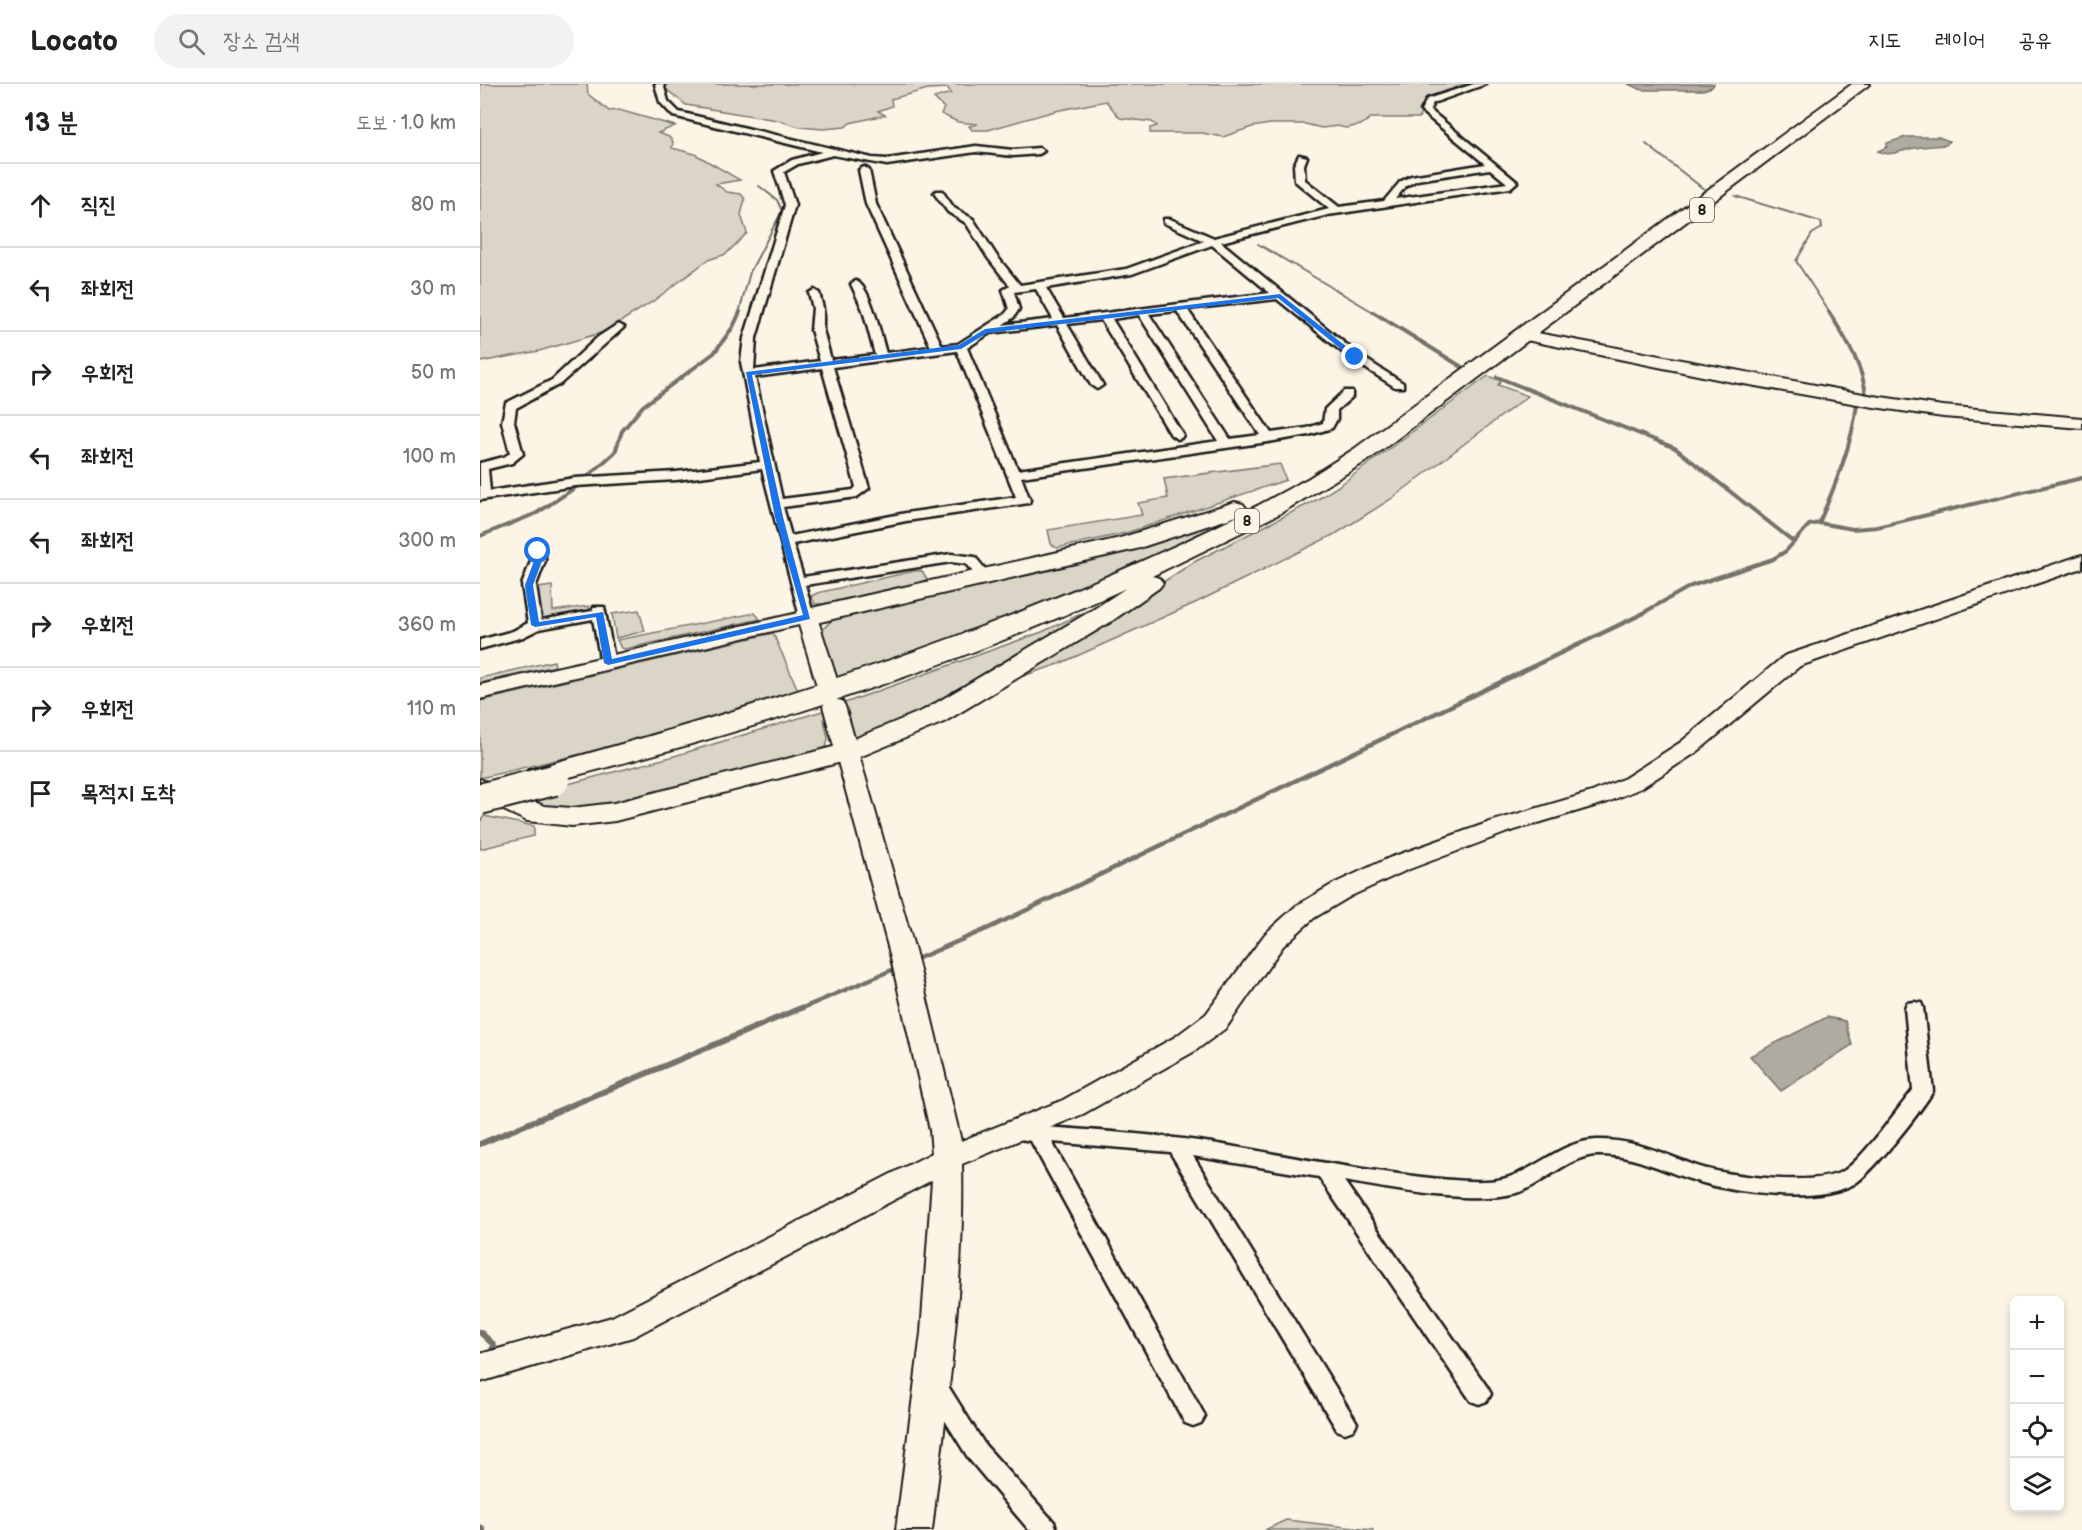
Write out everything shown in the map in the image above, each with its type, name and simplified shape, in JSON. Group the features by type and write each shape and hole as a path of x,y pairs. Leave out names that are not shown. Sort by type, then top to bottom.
{"highway":[{"name":"8","path":"480,799 709,730 946,651 1134,576 1283,504 1322,482 1362,454 1862,84"},
{"name":"8","path":"480,789 546,778 705,740 956,657 1050,620 1292,510 1333,484 1871,84"},
{"path":"807,617 1127,544 1210,518 1275,494 1362,454"},
{"path":"480,789 538,815 572,817 615,812 847,752 934,716 1100,616 1183,560"}],"street":[{"path":"659,84 664,102 676,114 872,161 887,162 976,149 1013,153 1039,151"},
{"path":"748,374 961,347 1010,316 1014,309 1008,290 1128,272 1213,241 1336,210 1510,185 1512,182 1425,111 1430,101 1482,84"},
{"path":"833,152 795,162 779,171 790,205 750,338 747,362 776,504 905,964 945,1130 948,1158 947,1217 933,1382 914,1530"},
{"path":"1302,158 1299,165 1300,181 1336,210"},
{"path":"1388,202 1403,184 1414,178 1491,166"},
{"path":"864,170 871,204 938,350"},
{"path":"939,193 951,210 970,221 992,256 1017,288"},
{"path":"1167,221 1213,241 1355,357 1399,385"},
{"path":"856,284 868,310 881,357"},
{"path":"1039,285 1097,385"},
{"path":"776,504 857,493 863,488 817,330 818,308 814,293"},
{"path":"985,331 1280,296"},
{"path":"1181,308 1268,438"},
{"path":"1143,312 1226,443"},
{"path":"1105,317 1177,435"},
{"path":"618,327 604,336 554,384 510,406 508,422 517,454 508,460 481,467 482,495 580,482 676,476 767,465"},
{"path":"1532,337 1724,376 1920,408 2082,423"},
{"path":"787,541 895,519 1024,500 961,347"},
{"path":"1014,474 1309,431 1328,425 1331,419 1331,409 1348,394"},
{"path":"535,625 529,585 538,561 538,551"},
{"path":"798,582 951,558 970,560 984,576"},
{"path":"480,1368 621,1328 948,1158 1027,1134 1185,1044 1216,1021 1274,940 1305,912 1342,890 1398,864 1499,827 1600,797 1633,783 1689,747 1792,661 2082,561"},
{"path":"480,645 518,634 535,625 600,612 608,663"},
{"path":"480,692 807,617"},
{"path":"1027,1134 1176,1145 1398,1181 1485,1189 1509,1189 1529,1181 1568,1155 1588,1148 1614,1148 1640,1153 1704,1176 1753,1183 1812,1187 1835,1184 1860,1170 1923,1092 1914,1008"},
{"path":"1027,1134 1193,1416"},
{"path":"1176,1145 1346,1423"},
{"path":"1325,1170 1479,1394"},
{"path":"933,1382 977,1452 1045,1530"}],"shaded area":[{"path":"480,84 587,84 588,94 609,111 619,110 675,126 658,133 669,137 673,142 672,148 695,154 740,180 716,184 727,192 741,194 745,199 741,215 747,233 726,254 708,260 652,302 604,332 539,351 480,362"},
{"path":"667,84 1478,84 1426,100 1419,118 1371,118 1361,125 1346,128 1337,126 1322,128 1305,124 1270,124 1252,127 1223,137 1202,133 1150,133 1150,128 1157,126 1152,122 1120,118 1106,101 1055,111 988,130 972,130 969,126 978,124 958,122 941,114 944,108 934,98 951,93 948,88 928,89 891,99 892,106 878,111 885,115 850,123 845,127 823,129 800,127 777,120 686,105 666,89"},
{"path":"1628,84 1714,84 1703,90 1642,90"},
{"path":"1906,137 1939,137 1949,141 1946,145 1920,147 1888,154 1878,151 1887,147 1887,143"},
{"path":"1488,376 1501,381 1498,385 1528,396 1391,499 1337,533 1195,603 1059,664 1014,679 1194,562 1318,499 1340,485"},
{"path":"1280,464 1286,480 1126,533 1057,548 1051,544 1048,530 1142,515 1138,503 1168,498 1164,479"},
{"path":"1278,497 1170,548 1061,594 838,679 822,636 824,628 833,619 1073,563 1213,524 1211,522"},
{"path":"922,571 927,579 823,604 815,604 811,596 817,593"},
{"path":"552,586 553,611 589,606 589,611 539,619 538,588"},
{"path":"1133,590 948,701 855,741 839,705 1042,632"},
{"path":"639,610 645,631 616,638 612,614"},
{"path":"755,613 760,619 625,649 621,648 617,640"},
{"path":"773,633 798,690 728,714 598,750 480,778 480,701"},
{"path":"554,661 555,666 480,683 480,678"},
{"path":"829,709 824,719 828,738 826,748 820,751 596,809 569,811 528,803 526,795 671,757"},
{"path":"484,816 534,826 534,836 480,849 480,822"},
{"path":"1827,1017 1845,1021 1852,1045 1781,1091 1750,1056"},
{"path":"1286,1520 1363,1529 1374,1530 1265,1530"}],"waterway":[{"path":"1646,144 1705,190"},
{"path":"739,313 750,272 782,211 777,200 759,186"},
{"path":"1735,196 1821,222 1822,228 1812,234 1796,261 1830,313"},
{"path":"1258,244 1375,313"},
{"path":"480,536 537,513 576,487 615,452 622,431 643,406 714,353 733,327 740,312"},
{"path":"1373,312 1462,367"},
{"path":"1819,523 1847,450 1857,404 1866,396 1857,363 1829,312"},
{"path":"1497,377 1675,448 1794,542"},
{"path":"1819,523 1853,529 1877,527 2082,478"},
{"path":"1794,542 1809,525 1819,523"},
{"path":"1641,614 1691,586 1773,559 1786,551 1794,542"},
{"path":"912,961 989,928 1644,613"},
{"path":"798,1010 899,967"},
{"path":"480,1144 801,1008"},
{"path":"480,1332 494,1345 490,1356"},
{"path":"480,1527 483,1530"}],"route":[{"path":"538,551 538,561 529,585 535,625 600,614 608,663 807,617 779,517 748,374 961,347 985,331 1280,296 1355,357"}]}
